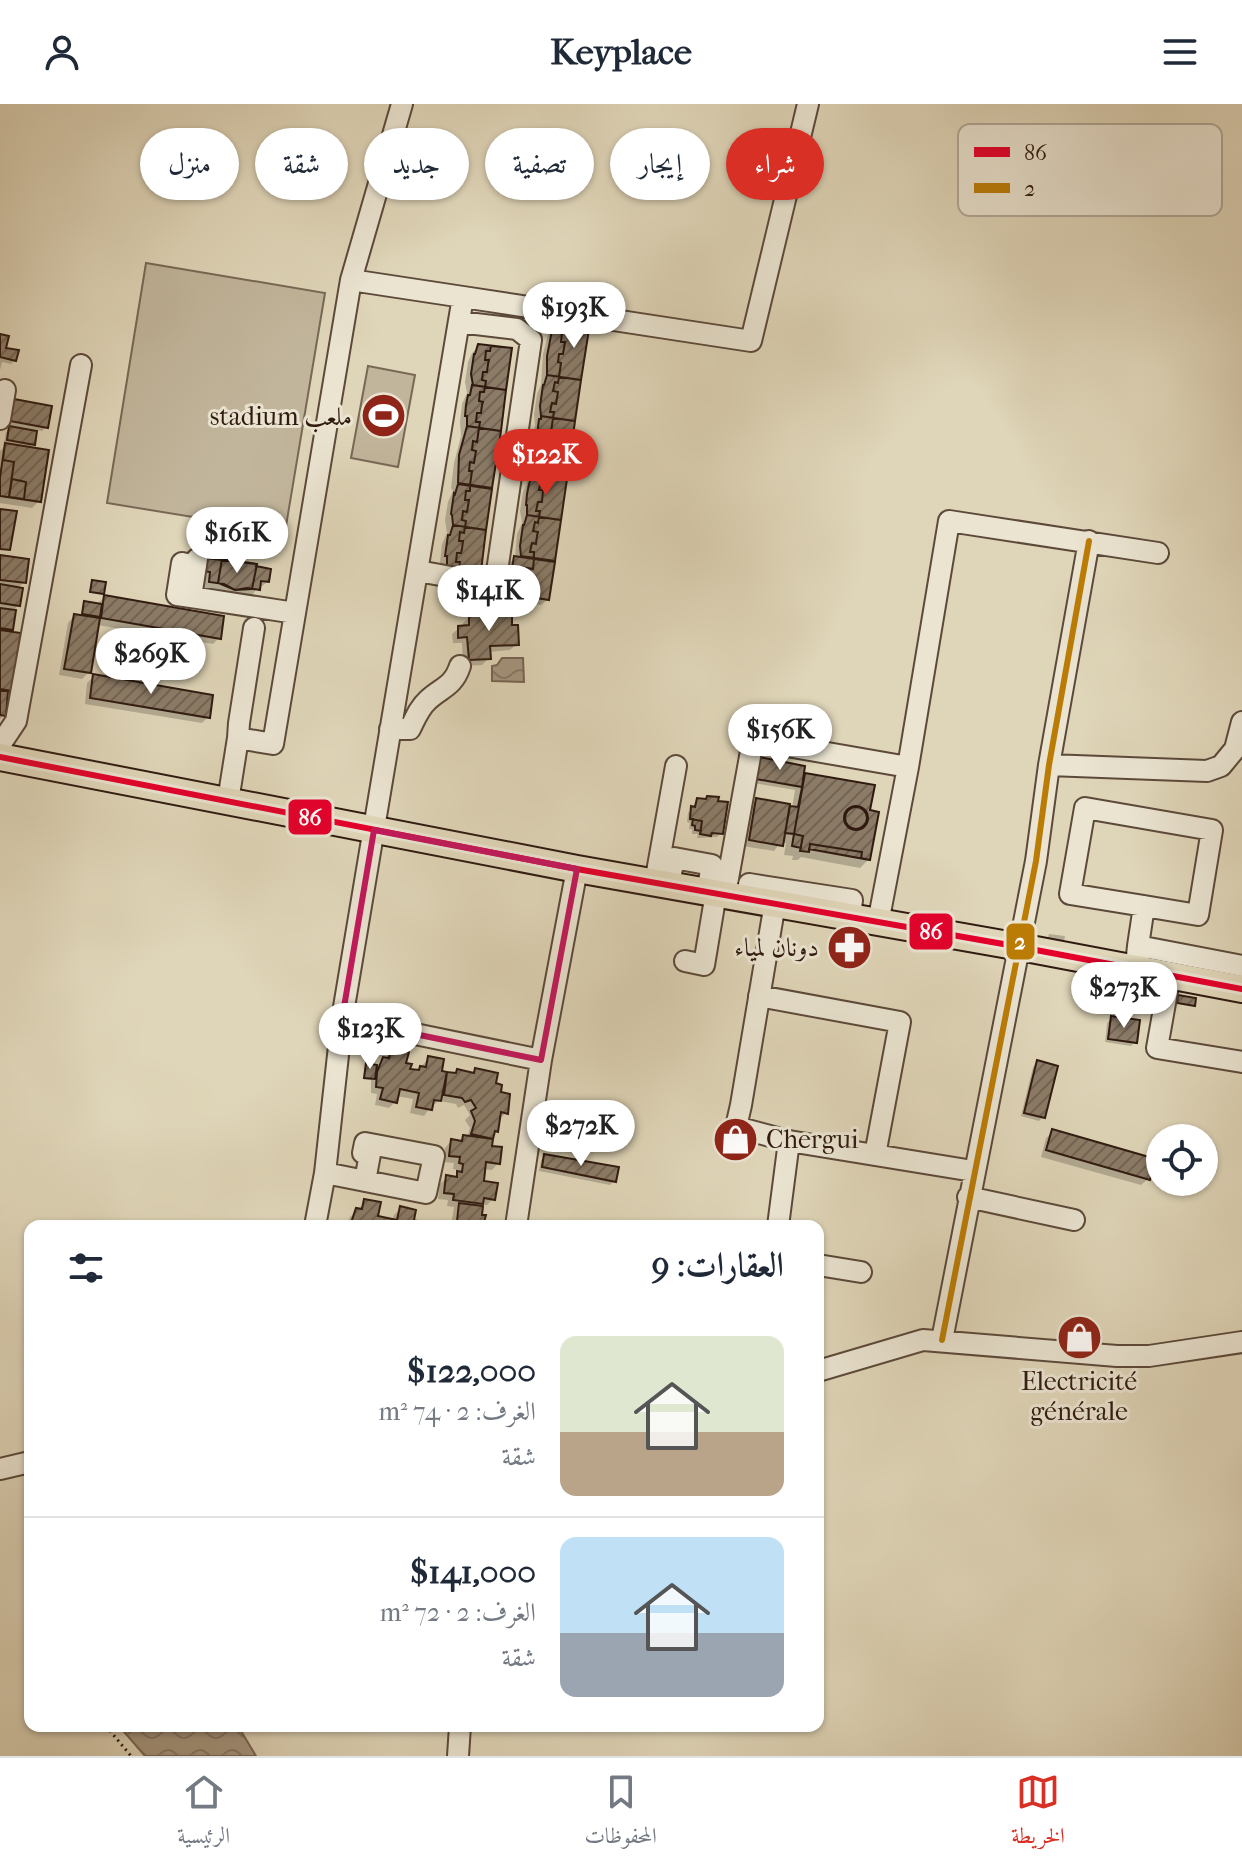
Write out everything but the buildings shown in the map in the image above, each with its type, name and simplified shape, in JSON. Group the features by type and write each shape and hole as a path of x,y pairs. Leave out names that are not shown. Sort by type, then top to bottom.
{"main road":[{"path":"0,757 577,869 878,923 1020,947 1137,957 1170,975 1242,989"}],"street":[{"path":"238,738 273,744 351,280 402,104"},
{"path":"351,280 751,341 808,104"},
{"path":"316,1220 325,1173 342,1019 463,297"},
{"path":"418,571 495,585 531,340 517,329 459,322"},
{"path":"0,745 16,721 81,365"},
{"path":"0,419 5,390"},
{"path":"878,923 908,767 949,521 1158,553"},
{"path":"942,1340 1036,861 1049,765 1089,541"},
{"path":"197,562 192,592 220,591 218,601 273,601 295,613"},
{"path":"228,801 254,628"},
{"path":"390,729 410,729 428,700 456,678 460,666"},
{"path":"1049,765 1207,771 1221,766 1235,749 1242,722"},
{"path":"685,961 704,965 724,895 753,740 908,767"},
{"path":"662,884 676,766"},
{"path":"1085,808 1212,830 1198,915 1144,906 1070,894 1085,808"},
{"path":"517,1220 541,1060 577,869"},
{"path":"724,895 749,884 852,900 850,917"},
{"path":"775,903 736,1127 789,1141 973,1171"},
{"path":"1144,906 1137,957 1242,966"},
{"path":"1170,975 1157,1048 1242,1062"},
{"path":"759,996 900,1022 875,1155"},
{"path":"342,1019 541,1060"},
{"path":"779,1220 789,1141"},
{"path":"325,1173 365,1181"},
{"path":"968,1197 1074,1220"},
{"path":"824,1266 861,1272"},
{"path":"824,1369 923,1340 1133,1356 1178,1353 1242,1342"},
{"path":"1,1469 24,1463"},
{"path":"458,1756 460,1732"}],"path":[{"path":"111,1732 131,1756"}],"highlighted area":[{"path":"374,830 577,869 541,1060 342,1019"}],"shaded area":[{"path":"146,263 325,293 285,532 107,503"},
{"name":"stadium ملعب","path":"368,366 415,375 398,467 351,458"}],"water":[{"path":"502,658 523,658 524,682 492,681 492,666"},
{"path":"124,1732 242,1732 256,1756 145,1756"}],"transit line":[{"name":"2","path":"942,1340 1036,861 1049,765 1089,541"},
{"name":"86","path":"0,757 577,869 1242,989"}],"place":[{"name":"stadium ملعب","path":"383,416"},
{"name":"دونان لمياء","path":"850,947"},
{"name":"Chergui","path":"735,1139"},
{"name":"Electricité générale","path":"1079,1338"}]}
